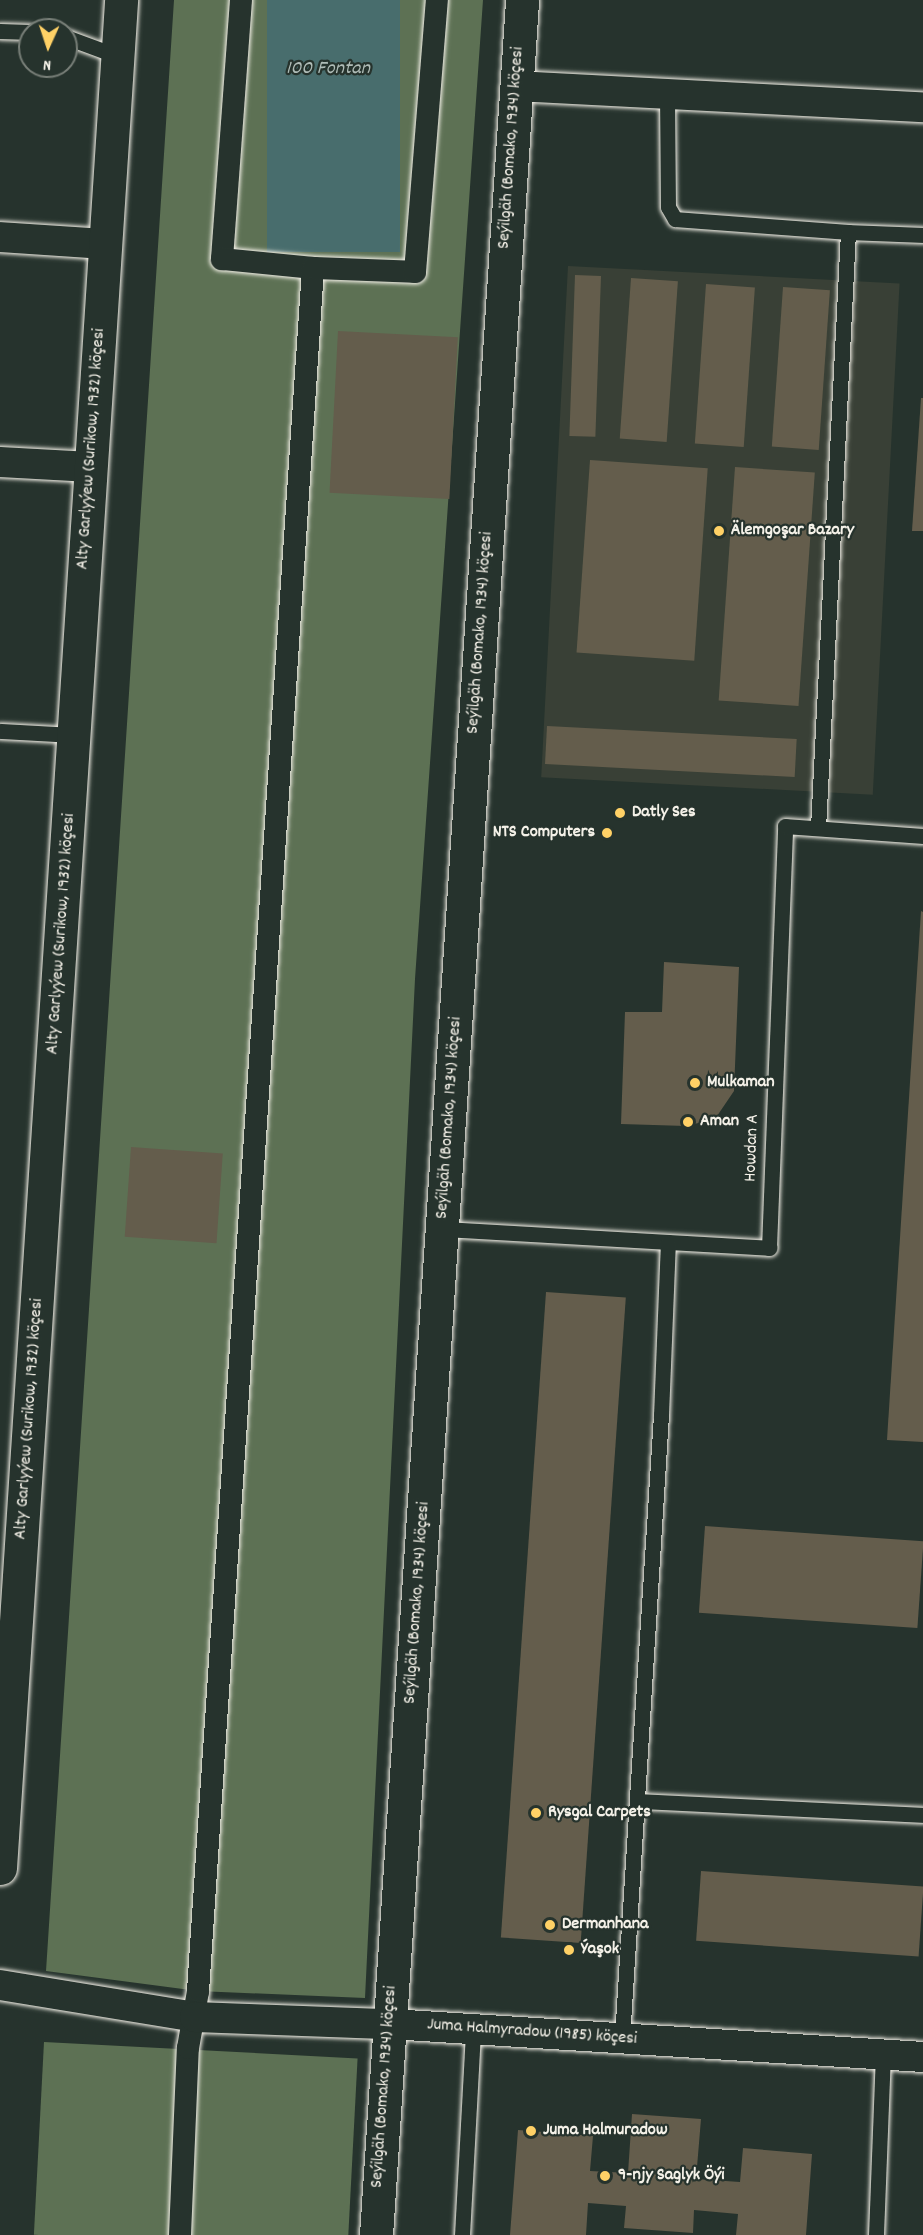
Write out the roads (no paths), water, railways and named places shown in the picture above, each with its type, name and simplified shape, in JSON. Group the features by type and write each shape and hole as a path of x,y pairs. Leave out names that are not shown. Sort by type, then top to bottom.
{"street":[{"name":"Alty Garlyýew (Surikow, 1932) köçesi","path":"0,1868 5,1723 75,735 120,0"},
{"path":"241,0 222,259 313,268 415,272 437,0"},
{"name":"Seýilgäh (Bomako, 1934) köçesi","path":"376,2235 522,0"},
{"path":"516,86 923,107"},
{"path":"0,237 105,244"},
{"path":"180,2235 188,2048 195,2016 313,268"},
{"path":"0,462 91,467"},
{"name":"Juma Halmyradow (1985) köçesi","path":"0,1985 195,2016 390,2024 923,2057"}],"lane":[{"path":"0,31 18,32"},
{"path":"78,41 117,56"},
{"path":"667,94 668,207 675,219 848,232 923,235"},
{"path":"818,828 848,232"},
{"path":"0,732 75,735"},
{"name":"Howdan A","path":"443,1229 769,1248 785,826 923,836"},
{"path":"622,2038 639,1801 668,1242"},
{"path":"639,1801 923,1815"},
{"path":"462,2235 473,2029"},
{"path":"876,2235 883,2055"}],"water":[{"name":"100 Fontan","path":"267,0 400,0 400,252 267,252"}],"place":[{"name":"Älemgoşar Bazary","path":"719,531"},
{"name":"Datly Ses","path":"620,813"},
{"name":"NTS Computers","path":"607,833"},
{"name":"Mulkaman","path":"695,1083"},
{"name":"Aman","path":"688,1122"},
{"name":"Rysgal Carpets","path":"536,1813"},
{"name":"Dermanhana","path":"550,1925"},
{"name":"Ýaşok","path":"569,1950"},
{"name":"Juma Halmuradow","path":"531,2131"},
{"name":"9-njy Saglyk Öýi","path":"605,2176"}]}
